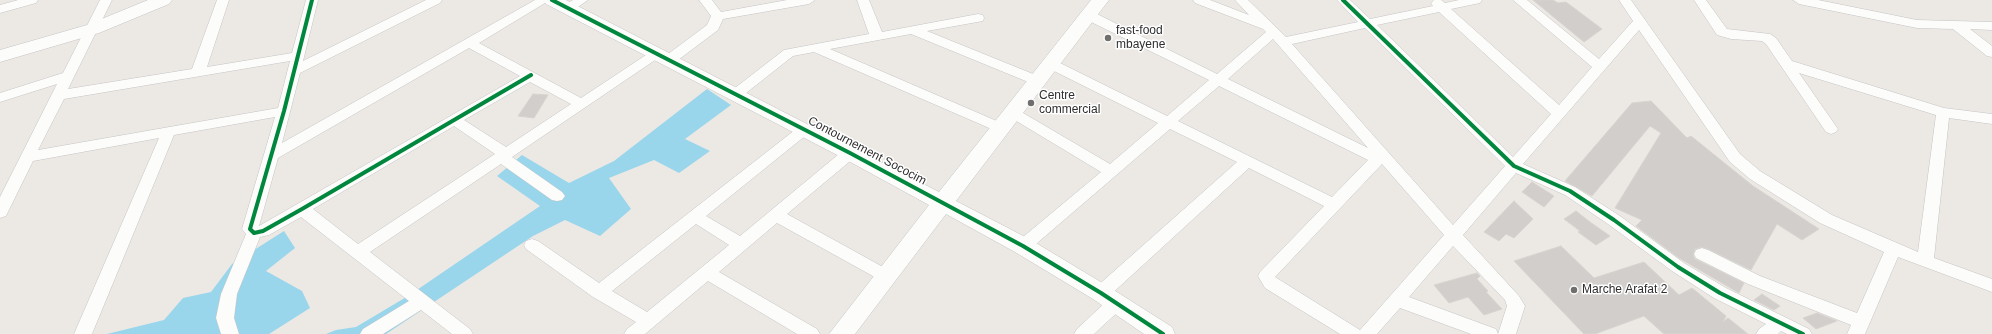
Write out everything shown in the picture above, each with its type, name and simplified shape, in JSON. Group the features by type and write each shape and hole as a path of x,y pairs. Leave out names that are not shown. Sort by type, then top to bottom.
{"street":[{"path":"0,9 14,2 32,0"},
{"path":"0,212 93,29 106,0"},
{"path":"0,56 93,29 163,0"},
{"path":"198,72 222,0"},
{"path":"254,233 250,229 284,111 312,0"},
{"path":"294,71 436,0"},
{"path":"270,156 544,0"},
{"path":"705,0 718,16"},
{"path":"718,16 809,0"},
{"path":"863,0 877,37"},
{"path":"1199,0 1276,34 1367,24 1437,4 1476,0"},
{"path":"1241,0 1276,34 1380,156 1511,296 1516,306 1507,334"},
{"path":"1343,0 1514,166 1570,191 1614,220 1678,267 1720,293 1803,334"},
{"path":"1520,0 1600,67"},
{"path":"1625,0 1735,158 1755,175 1826,219 1893,249 1992,286"},
{"path":"1700,0 1722,32 1731,35 1765,37 1771,41 1831,129"},
{"path":"1799,0 1917,24 1992,26"},
{"name":"Contournement Sococim","path":"567,3 663,57 805,129 1024,246 1109,298 1163,334"},
{"path":"1437,4 1560,114"},
{"path":"841,334 1038,81 1095,5 1218,80 1380,156"},
{"path":"358,252 582,104 714,27 718,16"},
{"path":"736,94 789,52 914,31 978,18"},
{"path":"1367,334 1639,22"},
{"path":"1956,25 1992,53"},
{"path":"914,31 1038,81"},
{"path":"1024,246 1168,122 1276,34"},
{"path":"469,42 582,104"},
{"path":"816,48 1007,120 1111,171"},
{"path":"60,95 298,56"},
{"path":"1051,64 1334,204"},
{"path":"1786,64 1943,112 1992,119"},
{"path":"254,233 263,231 302,209 531,75"},
{"path":"0,98 68,76"},
{"path":"27,157 284,111"},
{"path":"1925,261 1943,112"},
{"path":"454,120 557,196"},
{"path":"599,292 805,129"},
{"path":"83,334 168,131"},
{"path":"632,334 850,153"},
{"path":"1354,334 1271,284 1266,276 1380,156"},
{"path":"1083,334 1109,298 1247,162"},
{"path":"302,209 464,334"},
{"path":"775,215 886,276"},
{"path":"695,216 740,244"},
{"path":"230,334 225,318 229,294 254,233"},
{"path":"532,245 599,292 648,321"},
{"path":"1702,254 1754,280 1858,328 1893,249"},
{"path":"707,272 811,334"},
{"path":"1396,300 1490,334"},
{"path":"369,334 421,302"},
{"path":"1765,334 1780,323"}],"water":[{"path":"707,89 731,105 685,139 710,151 679,173 654,160 609,178 631,209 600,236 565,220 533,236 386,334 326,334 336,330 356,327 408,296 540,206 497,176 522,155 569,183 614,161"},
{"path":"284,231 295,248 266,271 302,291 310,308 269,334 107,334 164,320 183,298 211,292 232,264"}],"building":[{"path":"1533,0 1553,0 1558,3 1566,2 1602,29 1584,42"},
{"path":"533,94 548,95 534,118 518,116"},
{"path":"1651,101 1687,138 1691,136 1753,186 1819,229 1802,240 1777,224 1751,270 1708,249 1702,247 1695,249 1693,255 1695,259 1744,283 1739,293 1679,258 1636,226 1642,220 1615,208 1661,133 1650,126 1592,196 1565,181 1632,103"},
{"path":"1532,182 1554,196 1544,207 1522,192"},
{"path":"1514,201 1533,219 1514,238 1506,234 1499,241 1484,232"},
{"path":"1576,211 1610,236 1596,245 1578,232 1580,231 1564,219"},
{"path":"1561,246 1594,278 1644,262 1679,295 1692,288 1726,316 1723,322 1728,318 1748,334 1664,334 1644,316 1595,334 1584,334 1514,261"},
{"path":"1477,273 1480,276 1477,279 1488,291 1486,292 1502,309 1484,315 1468,297 1449,303 1434,285"},
{"path":"1762,294 1780,306 1774,310 1754,300"},
{"path":"1817,313 1837,321 1816,329 1803,318"}],"cycle path":[{"path":"312,0 284,111 250,229 254,233 263,231 302,209 531,75"},
{"path":"552,0 850,153 1023,246 1101,293 1163,334"},
{"path":"1343,0 1514,166 1570,191 1614,220 1678,267 1720,293 1803,334"}],"place":[{"name":"fast-food mbayene","path":"1108,38"},
{"name":"Centre commercial","path":"1031,103"},
{"name":"Marche Arafat 2","path":"1574,290"}]}
